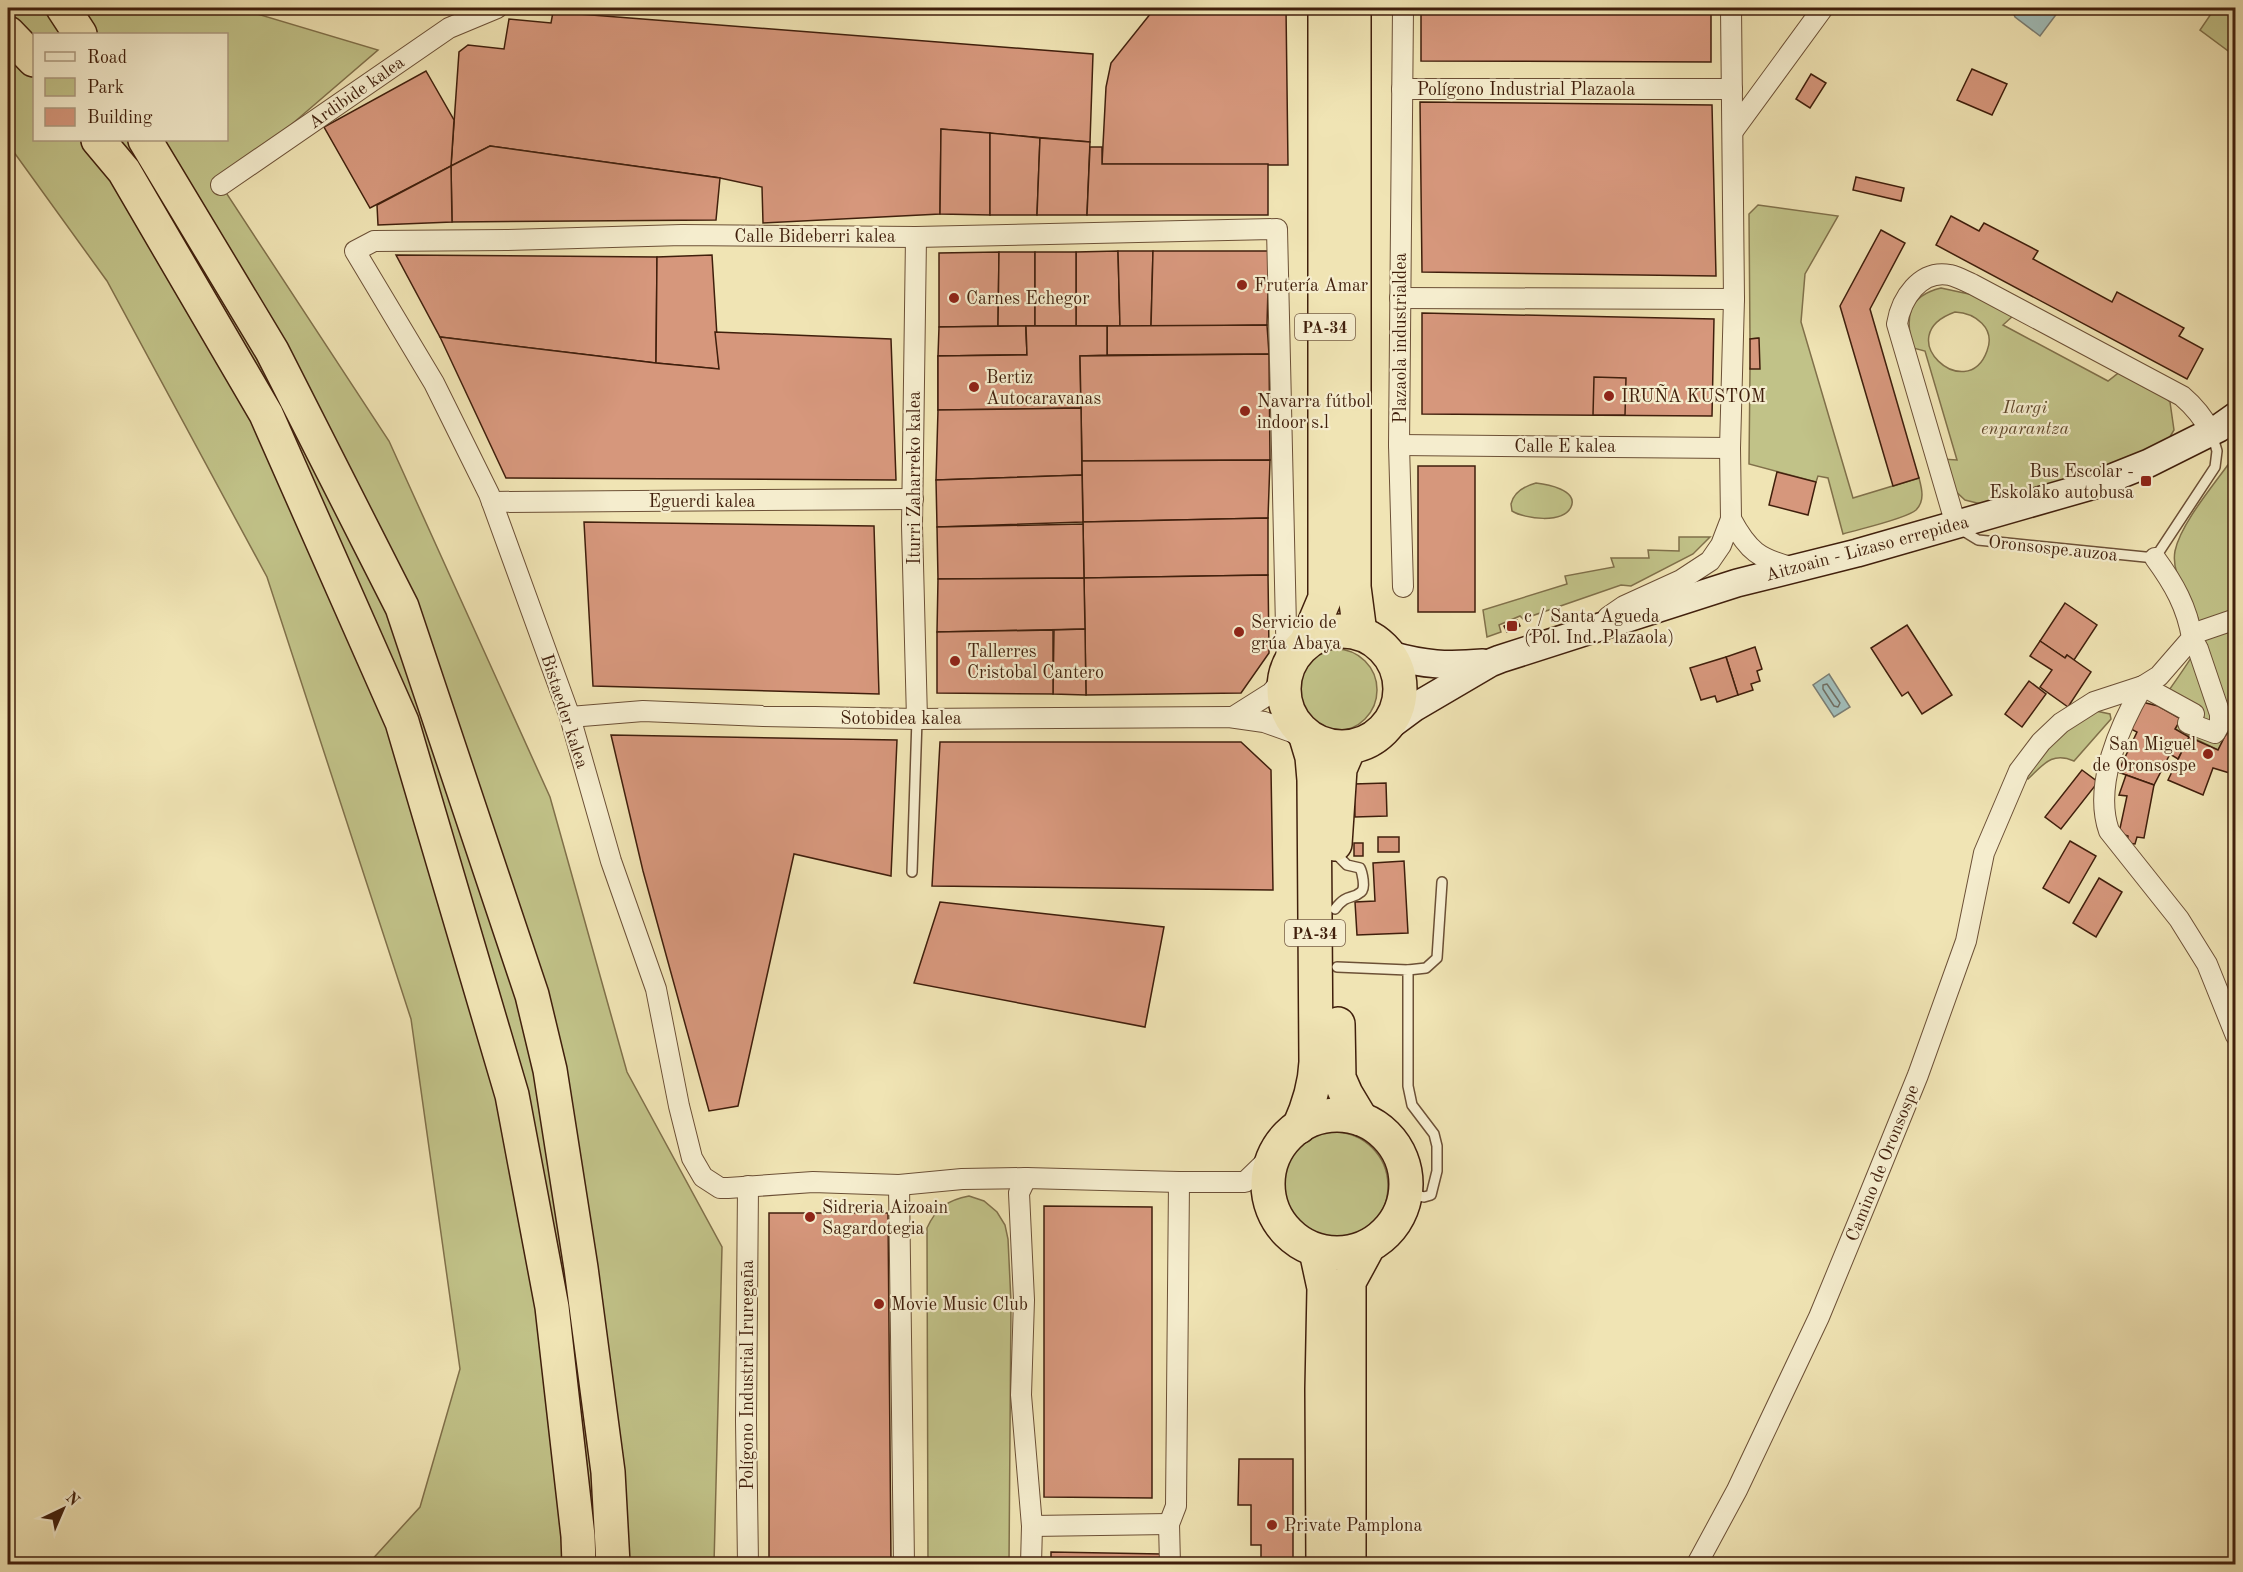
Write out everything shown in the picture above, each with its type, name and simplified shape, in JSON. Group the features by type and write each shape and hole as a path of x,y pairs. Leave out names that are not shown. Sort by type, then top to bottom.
{"highway":[{"path":"63,8 79,33"},
{"name":"PA-34","path":"1299,1127 1315,1084 1316,1062 1314,780 1312,757 1306,737 1289,714 1285,698 1286,674 1295,654 1306,643 1325,598 1324,8"},
{"name":"PA-34","path":"1354,8 1354,587 1360,633"},
{"path":"8,33 33,59"},
{"path":"99,141 124,171 266,414 402,722 512,1095 552,1307 578,1536 579,1564"},
{"path":"146,141 272,351 402,607 532,995 550,1070 591,1211 622,1430 630,1564"},
{"path":"1306,643 1332,632 1360,633 1377,642 1390,655 1400,677 1400,702 1388,727 1372,740 1349,748 1331,747 1306,737"},
{"name":"PA-34","path":"1349,748 1341,769 1334,852 1339,1078 1361,1119"},
{"path":"550,1070 581,1268 608,1472 613,1564"},
{"name":"PA-34","path":"1329,1115 1345,1115 1361,1119 1375,1126 1387,1136 1403,1162 1407,1193 1403,1208 1389,1231 1368,1247 1343,1254 1316,1251 1290,1236 1273,1212 1268,1182 1275,1153 1285,1138 1313,1119 1329,1115"},
{"name":"PA-34","path":"1349,1564 1349,1282 1368,1247"},
{"path":"1316,1251 1324,1288 1323,1564"}],"street":[{"name":"Ardibide kalea","path":"221,185 449,28 497,8"},
{"name":"Polígono Industrial Plazaola","path":"1403,8 1402,89 1732,89"},
{"path":"1592,628 1624,606 1698,570 1710,561 1721,544 1731,519 1730,448 1734,299 1731,8"},
{"path":"1733,131 1823,8"},
{"name":"Plazaola industrialdea","path":"1402,89 1399,445 1403,587"},
{"name":"Calle Bideberri kalea","path":"355,251 374,241 682,235 916,237 1277,229 1286,674"},
{"name":"Iturri Zaharreko kalea","path":"916,237 912,526 918,719"},
{"name":"Bistaeder kalea","path":"355,251 434,383 492,502 570,717 611,861 656,989 679,1106 692,1158 703,1177 720,1188 748,1186"},
{"path":"1956,525 1897,324 1900,307 1914,286 1936,276 1950,275 1972,284 2182,396 2204,417 2211,432"},
{"path":"1400,298 1734,299"},
{"name":"Aitzoain - Lizaso errepidea","path":"1491,663 1592,628 1733,584 1956,525 2094,485 2149,463 2211,432 2235,416"},
{"name":"Calle E kalea","path":"1399,445 1730,448"},
{"name":"Eguerdi kalea","path":"492,502 913,499"},
{"path":"1731,519 1752,551 1765,560 1796,568"},
{"path":"1721,544 1721,567 1733,584 1743,563 1741,537"},
{"path":"2143,686 2194,714 2188,723 2215,733 2220,724 2220,714 2198,649 2192,638 2188,615 2169,577 2155,558"},
{"path":"2235,619 2198,632 2159,676 2143,686 2115,741 2106,785 2105,818 2109,831 2179,919 2207,964 2235,1036"},
{"path":"1390,655 1418,663 1447,666 1491,663"},
{"path":"1388,727 1415,707 1491,663"},
{"path":"1233,717 1271,693 1286,674"},
{"name":"Camino de Oronsospe","path":"1697,1564 1737,1490 1819,1317 1918,1075 1966,941 1984,853 2019,771 2034,750 2061,723 2094,702 2143,686"},
{"name":"Sotobidea kalea","path":"570,717 643,711 918,719 1233,717 1264,722 1306,737"},
{"path":"748,1186 813,1182 899,1185 962,1179 1026,1178 1245,1182 1275,1153"},
{"path":"1026,1178 1019,1193 1024,1300 1021,1395 1032,1526 1030,1564"},
{"path":"1170,1564 1169,1524 1176,1506 1179,1182"},
{"path":"899,1185 904,1564"},
{"name":"Polígono Industrial Iruregaña","path":"748,1186 746,1421 748,1564"},
{"path":"1032,1526 1169,1524"}],"lane":[{"path":"2155,558 2216,467 2217,452 2211,432"},
{"name":"Oronsospe auzoa","path":"1956,525 1978,540 2155,558"},
{"path":"912,872 918,719"},
{"path":"1337,967 1408,970 1426,968 1437,958 1442,882"},
{"path":"1407,1193 1424,1197 1431,1195 1437,1171 1437,1146 1434,1134 1412,1105 1408,1086 1408,970"}],"green space":[{"path":"8,8 237,8 378,50 221,185 389,441 550,797 627,1072 722,1247 714,1564 368,1564 420,1507 460,1369 411,1019 267,577 107,281 8,144"},
{"path":"2215,8 2235,8 2235,56 2200,30"},
{"path":"1758,205 1838,216 1805,274 1801,322 1853,498 1919,478 1922,499 1916,510 1911,513 1843,534 1828,478 1818,476 1816,482 1749,464 1750,369 1758,338 1750,339 1749,214"},
{"name":"Ilargi enparantza","path":"1941,288 1978,296 2014,315 2003,325 2108,381 2121,371 2159,392 2170,402 2174,430 2164,447 2009,499 1981,504 1965,500 1950,486 1942,459 1957,460 1925,351 1913,348 1909,327 1911,310 1915,303 1930,292","holes":["1955,312 1982,323 1989,335 1987,351 1977,366 1964,371 1950,369 1938,361 1930,349 1929,336 1936,323"]},
{"path":"2235,455 2235,722 2218,750 2175,729 2180,719 2158,706 2188,663 2200,641 2198,618 2177,574 2175,551 2192,514"},
{"path":"1536,483 1566,492 1572,501 1567,512 1552,518 1534,518 1512,511 1512,499 1517,492"},
{"path":"1679,537 1710,537 1693,554 1631,586 1621,585 1523,619 1520,616 1499,625 1501,632 1487,637 1483,610 1567,584 1565,576 1614,567 1611,558 1649,558 1648,550 1679,551"},
{"path":"1336,649 1352,652 1365,661 1374,674 1377,690 1374,706 1365,719 1352,728 1336,731 1320,728 1307,719 1298,706 1295,690 1298,674 1307,661 1320,652"},
{"path":"2096,711 2110,714 2111,719 2074,761 2066,758 2054,759 2048,761 2028,779 2022,774 2056,737"},
{"path":"1334,1132 1355,1136 1372,1148 1384,1165 1388,1186 1384,1207 1372,1224 1355,1236 1334,1240 1313,1236 1296,1224 1284,1207 1280,1186 1284,1165 1296,1148 1313,1136"},
{"path":"969,1196 984,1201 997,1212 1005,1225 1008,1239 1011,1302 1009,1564 928,1564 927,1228 934,1215 944,1206"}],"water":[{"path":"2016,8 2061,8 2040,36 2015,17 2013,12"},
{"path":"1829,674 1850,707 1834,717 1813,685"}],"building":[{"path":"1155,8 1286,8 1288,165 1102,164 1106,87 1111,63"},
{"path":"1421,8 1711,8 1711,62 1421,61"},
{"path":"553,12 1093,54 1090,142 941,129 940,214 763,223 762,187 720,178 490,146 451,166 459,52 468,45 504,49 509,19 551,23"},
{"path":"1972,69 2007,84 1992,115 1957,100"},
{"path":"426,71 454,120 451,166 370,208 324,127"},
{"path":"1811,74 1826,83 1810,108 1796,99"},
{"path":"1420,102 1712,105 1716,276 1422,272"},
{"path":"941,129 990,133 990,215 940,214"},
{"path":"990,133 1040,138 1037,215 990,215"},
{"path":"1040,138 1090,142 1087,215 1037,215"},
{"path":"490,146 720,178 716,220 452,222 451,166"},
{"path":"1090,147 1102,147 1102,164 1268,164 1268,215 1087,215"},
{"path":"451,166 452,222 378,225 377,205"},
{"path":"1856,177 1904,188 1901,201 1853,190"},
{"path":"1951,216 1979,231 1984,223 2038,251 2033,259 2112,302 2117,292 2184,328 2179,336 2203,349 2187,379 1936,245"},
{"path":"1881,230 1905,243 1870,309 1919,478 1893,486 1840,306"},
{"path":"1118,251 1120,326 1076,326 1076,252"},
{"path":"1118,251 1153,251 1151,327 1120,326"},
{"path":"1153,251 1269,251 1267,325 1151,327"},
{"path":"999,252 998,326 939,327 939,253"},
{"path":"999,252 1035,252 1035,326 998,326"},
{"path":"1035,252 1076,252 1076,326 1035,326"},
{"path":"396,255 657,257 656,363 440,337"},
{"path":"712,255 719,369 656,363 657,257"},
{"path":"1422,313 1714,319 1712,416 1422,414"},
{"path":"1267,325 1269,354 1107,355 1107,326"},
{"path":"1026,326 1027,355 938,356 939,327"},
{"path":"1026,326 1107,326 1107,355 1080,356 1081,408 938,410 938,356 1027,355"},
{"path":"1026,326 1107,326 1107,355 1080,356 1081,408 938,410 938,356 1027,355"},
{"path":"715,332 891,339 896,480 506,478 440,337 719,369"},
{"path":"1759,338 1760,369 1750,369 1750,339"},
{"path":"1269,354 1270,460 1082,461 1080,356"},
{"name":"IRUÑA KUSTOM","path":"1594,377 1626,378 1625,415 1593,415"},
{"path":"1081,408 1082,475 936,480 938,410"},
{"path":"1270,460 1268,518 1083,522 1082,461"},
{"path":"1418,466 1475,466 1475,612 1418,612"},
{"path":"1777,472 1816,482 1808,515 1769,505"},
{"path":"1082,475 1083,522 937,527 936,480"},
{"path":"1268,518 1268,575 1084,578 1083,522"},
{"path":"584,522 874,526 879,694 593,686"},
{"path":"1083,524 1084,578 938,579 937,527"},
{"path":"1268,575 1269,653 1241,693 1086,695 1084,578"},
{"path":"1084,578 1085,629 937,632 938,579"},
{"path":"2065,603 2097,625 2074,660 2067,655 2065,658 2040,641"},
{"name":"c / Santa Agueda (Pol. Ind. Plazaola)","path":"1517,620 1520,626 1507,632 1504,626"},
{"path":"1907,625 1952,695 1922,714 1908,692 1902,696 1871,648"},
{"path":"1085,629 1086,695 1053,694 1054,630"},
{"path":"1053,630 1053,694 937,693 937,632"},
{"path":"2040,641 2065,658 2067,655 2091,672 2068,707 2040,687 2052,670 2030,656"},
{"path":"1755,647 1762,669 1757,671 1760,681 1751,684 1753,690 1738,695 1726,657"},
{"path":"1726,657 1738,695 1717,702 1715,696 1701,700 1690,668"},
{"path":"2029,681 2046,694 2022,727 2005,714"},
{"path":"2142,702 2158,706 2181,719 2175,729 2189,737 2178,759 2170,754 2154,785 2118,772 2137,732 2127,727"},
{"name":"San Miguel de Oronsospe","path":"2236,722 2236,775 2213,768 2203,795 2168,780 2189,737 2218,750"},
{"path":"611,735 897,740 891,876 794,854 738,1106 709,1111 643,871"},
{"path":"940,742 1241,742 1271,770 1273,890 932,886"},
{"path":"2082,770 2098,782 2061,829 2045,817"},
{"path":"2126,775 2154,785 2144,838 2137,837 2135,844 2127,843 2128,836 2119,833 2127,796 2119,795"},
{"path":"1386,783 1387,816 1355,817 1354,784"},
{"path":"1378,837 1399,837 1399,852 1378,852"},
{"path":"2070,841 2096,856 2069,903 2043,888"},
{"path":"1354,843 1363,843 1363,856 1354,856"},
{"path":"1404,861 1408,933 1357,935 1355,902 1375,901 1373,863"},
{"path":"2099,878 2122,892 2096,937 2073,923"},
{"path":"940,902 1164,927 1145,1027 914,983"},
{"path":"1044,1206 1152,1207 1152,1498 1044,1497"},
{"path":"769,1213 888,1213 891,1564 769,1564"},
{"name":"Private Pamplona","path":"1239,1459 1293,1459 1293,1564 1261,1564 1261,1545 1251,1545 1251,1505 1238,1505"},
{"path":"1051,1552 1161,1554 1161,1564 1051,1564"}],"place":[{"name":"Frutería Amar","path":"1242,285"},
{"name":"Carnes Echegor","path":"954,298"},
{"name":"Bertiz Autocaravanas","path":"974,387"},
{"name":"IRUÑA KUSTOM","path":"1609,396"},
{"name":"Navarra fútbol indoor s.l","path":"1245,411"},
{"name":"Bus Escolar - Eskolako autobusa","path":"2146,481"},
{"name":"c / Santa Agueda (Pol. Ind. Plazaola)","path":"1512,626"},
{"name":"Servicio de grúa Abaya","path":"1239,632"},
{"name":"Tallerres Cristobal Cantero","path":"955,661"},
{"name":"San Miguel de Oronsospe","path":"2208,754"},
{"name":"Sidreria Aizoain Sagardotegia","path":"810,1217"},
{"name":"Movie Music Club","path":"879,1304"},
{"name":"Private Pamplona","path":"1272,1525"}]}
